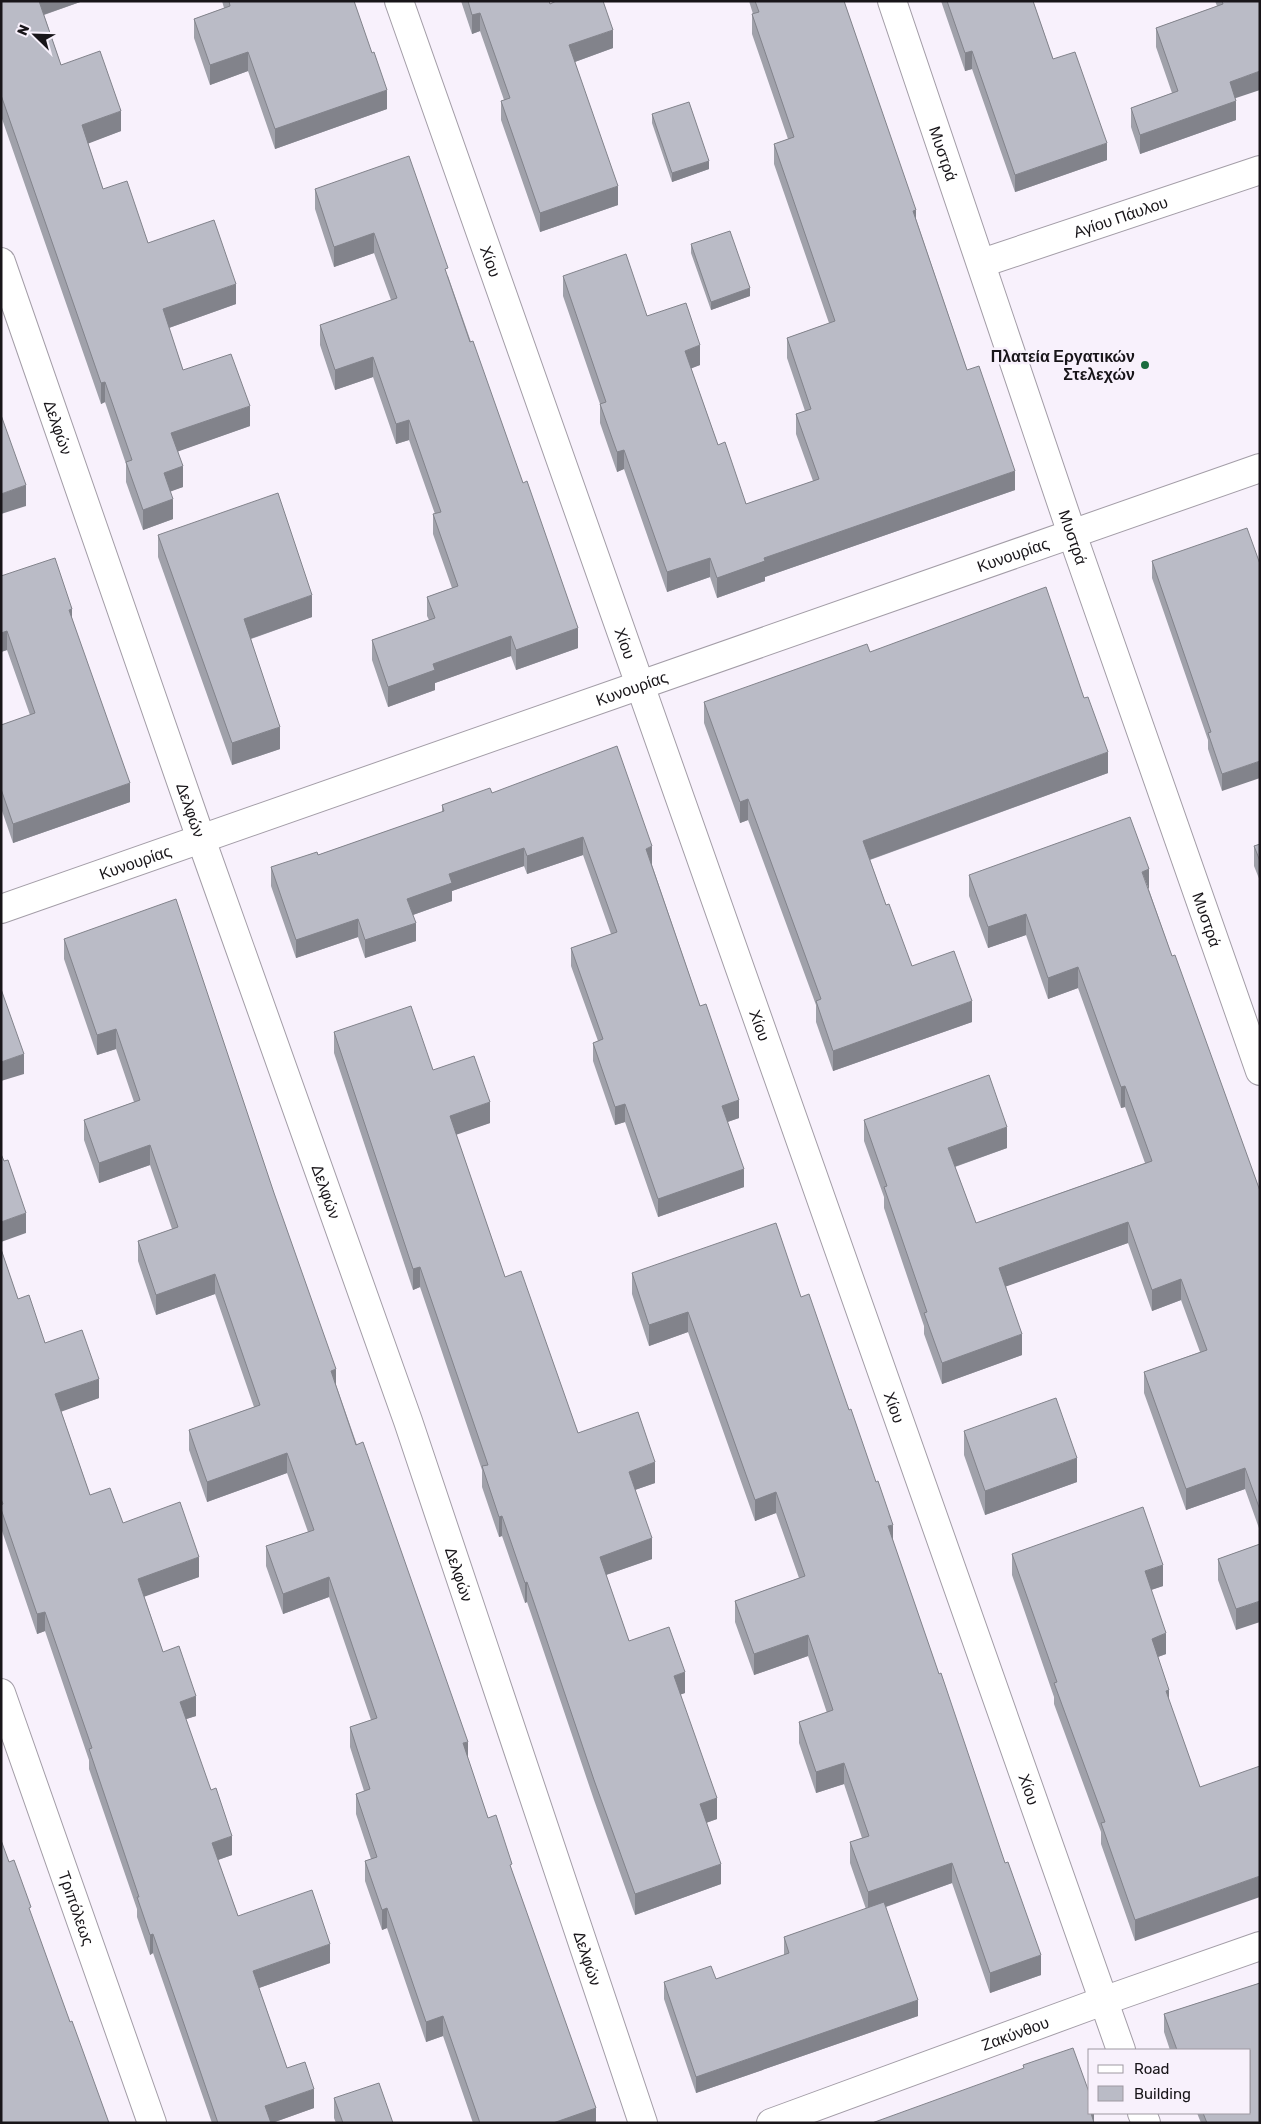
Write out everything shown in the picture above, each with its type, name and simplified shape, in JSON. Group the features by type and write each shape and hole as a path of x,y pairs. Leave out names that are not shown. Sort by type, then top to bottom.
{"street":[{"name":"Χίου","path":"399,1 1121,2049"},
{"name":"Μυστρά","path":"892,1 1072,534 1260,1071"},
{"name":"Αγίου Πάυλου","path":"982,263 1260,170"},
{"name":"Δελφών","path":"1,262 201,839 408,1421 644,2123"},
{"name":"Κυνουρίας","path":"1,909 1260,468"},
{"name":"Τριπόλεως","path":"1,1693 152,2123"},
{"name":"Ζακύνθου","path":"771,2123 1104,2000 1260,1946"}],"building":[{"path":"1,1 39,1 61,65 100,51 121,111 82,125 103,189 127,181 148,243 214,220 236,284 163,309 183,370 231,354 250,406 171,433 183,466 164,473 173,499 143,510 126,462 132,460 105,382 101,383 1,95"},
{"path":"229,1 354,1 387,90 275,129 248,52 210,65 194,19 230,6"},
{"path":"468,1 549,1 550,4 556,1 603,1 613,30 569,45 618,186 540,213 501,101 510,98 480,13 472,15"},
{"path":"755,1 844,1 916,210 913,211 967,370 979,366 1015,471 764,558 765,561 717,578 710,558 667,572 624,450 617,452 600,404 606,402 563,276 626,254 647,316 686,303 700,345 685,351 718,445 725,442 746,504 819,479 796,414 811,409 787,338 835,321 774,144 794,137 752,14 759,12"},
{"path":"947,1 1033,1 1053,59 1075,52 1107,143 1015,175 972,51 965,53"},
{"path":"1222,1 1260,1 1260,71 1230,82 1236,101 1140,135 1131,108 1178,91 1156,28 1223,4"},
{"path":"689,102 709,161 672,173 652,114"},
{"path":"409,156 448,268 445,269 470,342 473,341 523,483 527,481 578,628 516,650 511,636 433,664 435,670 388,687 372,640 435,618 427,597 458,586 433,514 441,512 409,420 396,424 373,357 335,370 320,325 397,298 374,233 334,247 315,189"},
{"path":"730,231 750,288 711,302 691,244"},
{"path":"1,415 26,485 1,494"},
{"path":"278,493 312,595 244,619 280,727 232,743 158,535"},
{"path":"1247,528 1260,564 1260,761 1222,774 1208,733 1211,732 1152,561"},
{"path":"55,558 72,609 69,610 130,783 13,824 1,789 1,725 35,713 7,631 1,633 1,576"},
{"path":"1046,587 1084,698 1088,697 1108,752 863,841 886,905 889,904 912,966 954,951 972,1001 833,1051 816,1001 821,999 748,799 740,802 704,702 867,644 870,652"},
{"path":"617,746 652,846 646,849 700,1006 706,1004 739,1100 722,1106 744,1169 658,1199 625,1104 615,1107 593,1043 603,1039 571,948 617,932 583,837 527,856 524,848 449,874 452,883 407,899 416,923 365,940 358,919 296,940 271,867 317,852 318,855 444,811 442,805 490,788 492,793"},
{"path":"1130,817 1149,869 1142,872 1172,956 1175,955 1260,1191 1260,1510 1245,1468 1186,1489 1144,1372 1207,1350 1181,1279 1152,1290 1128,1222 999,1268 1022,1334 942,1363 924,1313 927,1312 884,1187 887,1186 864,1120 989,1075 1007,1127 948,1148 976,1223 1152,1161 1125,1086 1121,1087 1078,967 1048,978 1026,914 988,927 969,875"},
{"path":"1260,844 1260,861 1254,846"},
{"path":"176,899 274,1193 336,1369 331,1371 356,1445 363,1442 468,1742 463,1743 488,1818 496,1815 512,1864 510,1865 596,2108 553,2123 480,2123 443,2016 426,2022 387,1908 382,1910 365,1861 377,1857 356,1794 370,1789 350,1727 377,1718 329,1577 283,1594 266,1546 314,1530 287,1453 207,1482 189,1430 260,1405 215,1274 156,1295 138,1241 178,1227 150,1145 99,1163 84,1120 140,1100 116,1029 97,1035 64,939"},
{"path":"1,989 24,1054 1,1062"},
{"path":"411,1006 433,1070 474,1056 490,1102 450,1116 505,1277 521,1271 578,1433 638,1412 655,1462 629,1472 652,1538 600,1557 629,1641 669,1627 685,1672 674,1676 717,1798 700,1804 721,1864 635,1894 527,1582 525,1583 502,1516 499,1517 482,1466 488,1465 420,1267 413,1269 334,1032"},
{"path":"1,1154 4,1161 8,1160 26,1213 1,1222"},
{"path":"776,1223 801,1297 809,1294 849,1410 851,1409 876,1482 878,1481 893,1525 888,1526 939,1674 941,1673 1005,1863 1008,1862 1041,1955 990,1973 952,1863 868,1892 850,1842 869,1836 844,1763 816,1772 799,1722 833,1710 808,1635 754,1654 735,1601 805,1576 776,1492 755,1500 688,1312 649,1325 632,1273"},
{"path":"1,1249 18,1299 29,1295 45,1343 82,1330 99,1379 55,1394 90,1495 110,1488 123,1523 180,1502 199,1557 138,1579 163,1652 179,1646 196,1696 180,1702 211,1790 216,1788 232,1836 212,1843 238,1916 312,1890 330,1944 253,1971 287,2068 305,2062 314,2089 265,2106 271,2123 218,2123 153,1934 150,1935 137,1897 139,1897 89,1749 92,1748 45,1612 37,1614 1,1509 3,1504 1,1499"},
{"path":"1056,1398 1077,1458 985,1491 964,1431"},
{"path":"1143,1507 1163,1565 1145,1571 1166,1633 1152,1639 1169,1690 1166,1691 1200,1787 1260,1766 1260,1876 1135,1920 1101,1823 1105,1822 1054,1683 1057,1682 1012,1554"},
{"path":"1260,1544 1260,1601 1236,1609 1218,1559"},
{"path":"1,1840 9,1862 14,1860 31,1907 29,1908 70,2022 72,2021 109,2123 1,2123"},
{"path":"884,1902 918,2000 696,2077 664,1982 711,1966 716,1979 789,1953 784,1937"},
{"path":"1260,1983 1260,2123 1207,2123 1203,2114 1251,2114 1251,2049 1177,2049 1164,2014"},
{"path":"1073,2048 1088,2089 1088,2114 1091,2114 1094,2123 872,2123 1024,2068 1023,2065"},
{"path":"379,2083 393,2123 343,2123 334,2098"}],"place":[{"name":"Πλατεία Εργατικών Στελεχών","path":"1145,365"}]}
